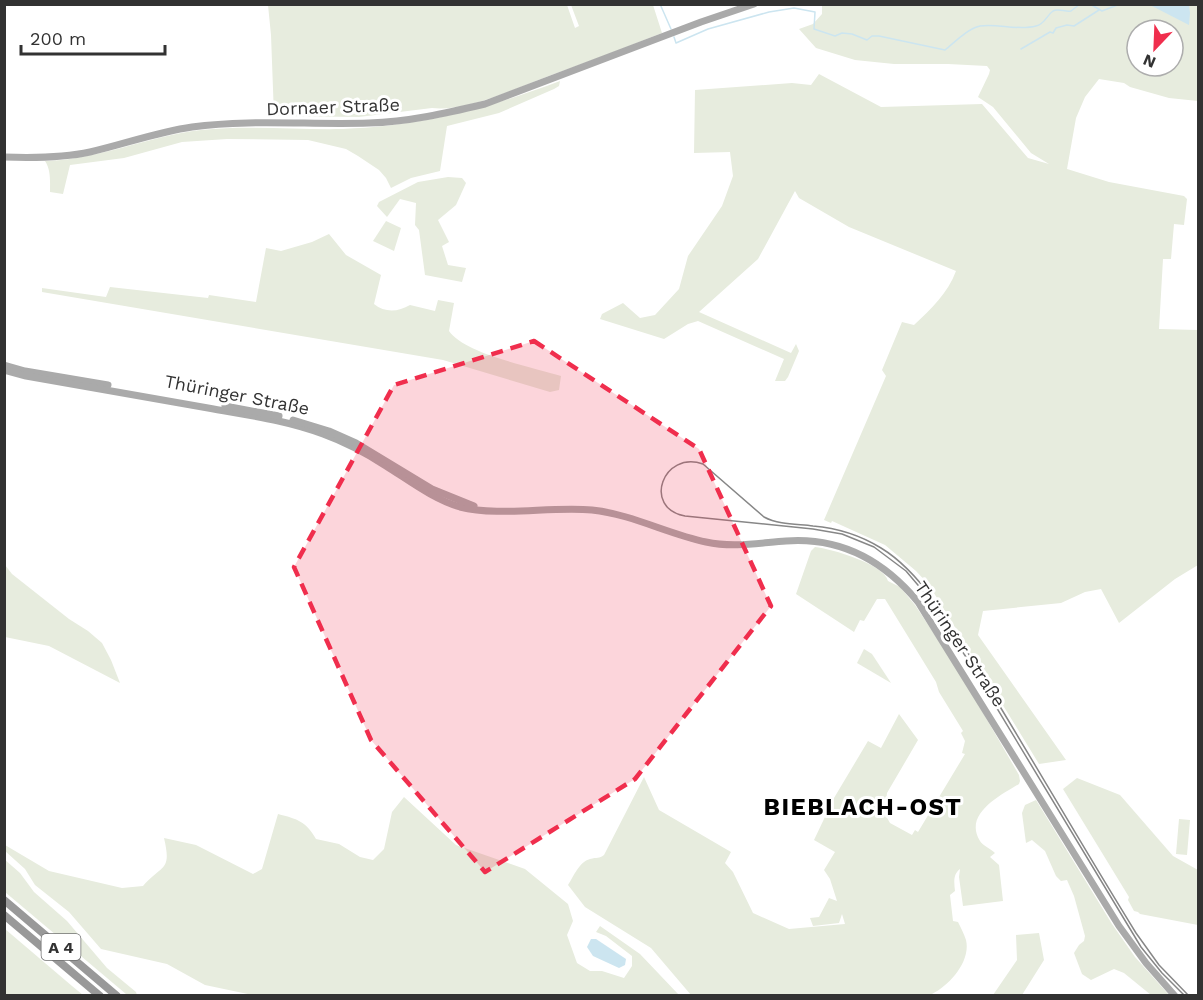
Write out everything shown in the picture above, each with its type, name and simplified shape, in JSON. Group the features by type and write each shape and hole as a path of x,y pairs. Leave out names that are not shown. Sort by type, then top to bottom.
{"highway":[{"name":"A 4","path":"4,900 117,996"},
{"name":"A 4","path":"4,915 100,996"}],"main road":[{"name":"Dornaer Straße","path":"4,157 74,155 192,127 225,124 370,123 456,111 485,104 754,4"},
{"name":"Thüringer Straße","path":"4,364 25,371 264,413 305,423 356,442 409,478"},
{"name":"Thüringer Straße","path":"4,370 294,425 339,441 442,494 481,509 596,511 723,545 793,541 823,542 851,550 885,569 910,592 934,625 1119,926 1146,963 1175,996"}],"highlighted area":[{"path":"534,341 699,449 771,606 635,779 485,872 371,740 294,567 394,385"}],"shaded area":[{"path":"268,5 567,5 575,28 579,26 571,5 653,5 662,33 505,93 459,107 359,117 274,116"},
{"path":"822,5 1198,5 1198,101 1169,98 1130,87 1124,83 1099,79 1085,97 1076,118 1067,169 1109,182 1184,196 1187,199 1184,225 1174,224 1171,259 1163,259 1159,329 1198,330 1198,565 1175,579 1119,623 1101,589 1085,592 1061,603 983,611 978,635 1066,760 1039,764 929,585 916,571 885,545 832,521 831,523 824,520 886,376 882,370 902,322 914,325 944,294 956,271 849,227 799,198 795,191 758,259 699,312 791,353 796,344 799,351 785,381 775,381 784,359 698,321 688,324 664,339 600,319 602,314 623,303 640,318 655,315 679,289 688,256 722,206 733,176 730,152 694,153 695,90 792,83 811,85 819,74 881,107 982,104 1028,158 1049,164 1031,153 993,107 978,97 989,74 990,70 987,66 894,64 855,60 816,48 799,29 813,24 822,14"},
{"path":"560,81 559,86 554,89 499,113 447,126 440,171 411,178 391,188 379,170 346,149 308,140 227,139 182,142 124,158 70,165 63,194 50,192 49,172 45,161 84,157 162,137 201,130 343,129 427,120 480,108"},
{"path":"448,177 462,178 466,183 456,205 438,220 449,242 442,246 448,265 466,268 462,282 425,275 419,230 415,225 416,203 400,199 387,217 377,206 379,202 418,182"},
{"path":"386,221 401,228 394,251 373,241"},
{"path":"329,234 346,255 381,275 374,304 378,307 392,310 410,305 435,311 438,300 454,303 449,331 457,339 484,353 561,376 559,390 550,392 443,360 42,292 42,288 106,297 110,287 208,298 209,295 256,302 266,248 281,251 312,242"},
{"path":"815,547 845,554 868,563 888,581 900,587 915,605 960,673 1019,775 1019,784 986,806 976,822 976,831 980,841 995,853 990,857 999,865 1003,901 963,906 960,869 956,873 955,891 950,895 953,921 958,922 967,948 958,972 946,985 932,994 691,995 651,948 585,907 568,885 583,863 604,855 644,777 659,810 731,852 725,863 733,872 753,913 789,929 845,924 842,914 839,923 813,926 810,918 819,917 829,898 837,901 830,879 824,870 835,852 814,840 834,798 868,741 881,748 899,714 918,740 887,793 882,809 890,823 912,835 915,830 918,832 965,754 962,753 965,741 961,733 963,731 885,599 877,599 864,621 860,620 854,632 796,594 811,551"},
{"path":"5,565 12,574 102,643 120,683 49,646 5,637"},
{"path":"864,649 872,654 891,683 857,663"},
{"path":"1077,778 1120,795 1173,856 1198,870 1198,925 1134,911 1128,900 1129,897 1063,789"},
{"path":"404,797 456,845 525,869 568,904 573,921 567,935 577,963 590,971 602,971 624,978 632,966 632,956 606,936 596,932 600,926 640,954 679,995 257,996 205,985 167,964 101,949 69,912 35,885 25,869 5,851 5,845 49,871 122,888 143,886 164,866 167,857 164,838 196,845 253,874 262,869 278,814 300,822 309,828 316,839 339,844 360,857 373,860 384,849 392,812"},
{"path":"1036,800 1112,924 1135,957 1169,995 1151,995 1124,973 1114,969 1091,980 1082,974 1074,953 1084,941 1085,936 1074,896 1067,880 1061,881 1056,876 1045,851 1032,840 1026,843 1022,813 1025,805"},
{"path":"1179,819 1190,820 1187,855 1176,854"},
{"path":"4,859 20,873 34,892 67,921 107,968 137,995 126,994 5,892"},
{"path":"5,929 72,986 83,995 5,995"},
{"path":"1039,933 1044,960 1022,995 993,995 1017,960 1016,935"}],"water":[{"path":"1150,5 1189,5 1189,25 1185,23 1185,18 1175,18"},
{"path":"591,939 596,939 626,959 625,965 619,968 593,956 587,947"}],"waterway":[{"path":"660,4 671,29"},
{"path":"674,37 676,43 708,29 769,12 794,8 815,12 814,29 835,36 842,33 852,34 867,40 872,36 879,36 945,50 961,36 980,26 1022,28 1036,26 1041,24 1053,11 1071,11 1080,4"},
{"path":"1090,4 1102,11 1120,4"},
{"path":"1021,49 1050,32 1053,33 1056,28 1074,26 1099,10"}],"tram line":[{"path":"1185,996 1141,947 966,657 923,591 906,571 874,547 842,534 685,516 672,511 664,503 661,492 668,472 677,465 689,462 703,464 764,517 782,523 831,528 857,536 881,548 915,577 957,635 1136,933 1159,965 1189,996"}],"district":[{"name":"BIEBLACH-OST","path":"863,807"}]}
